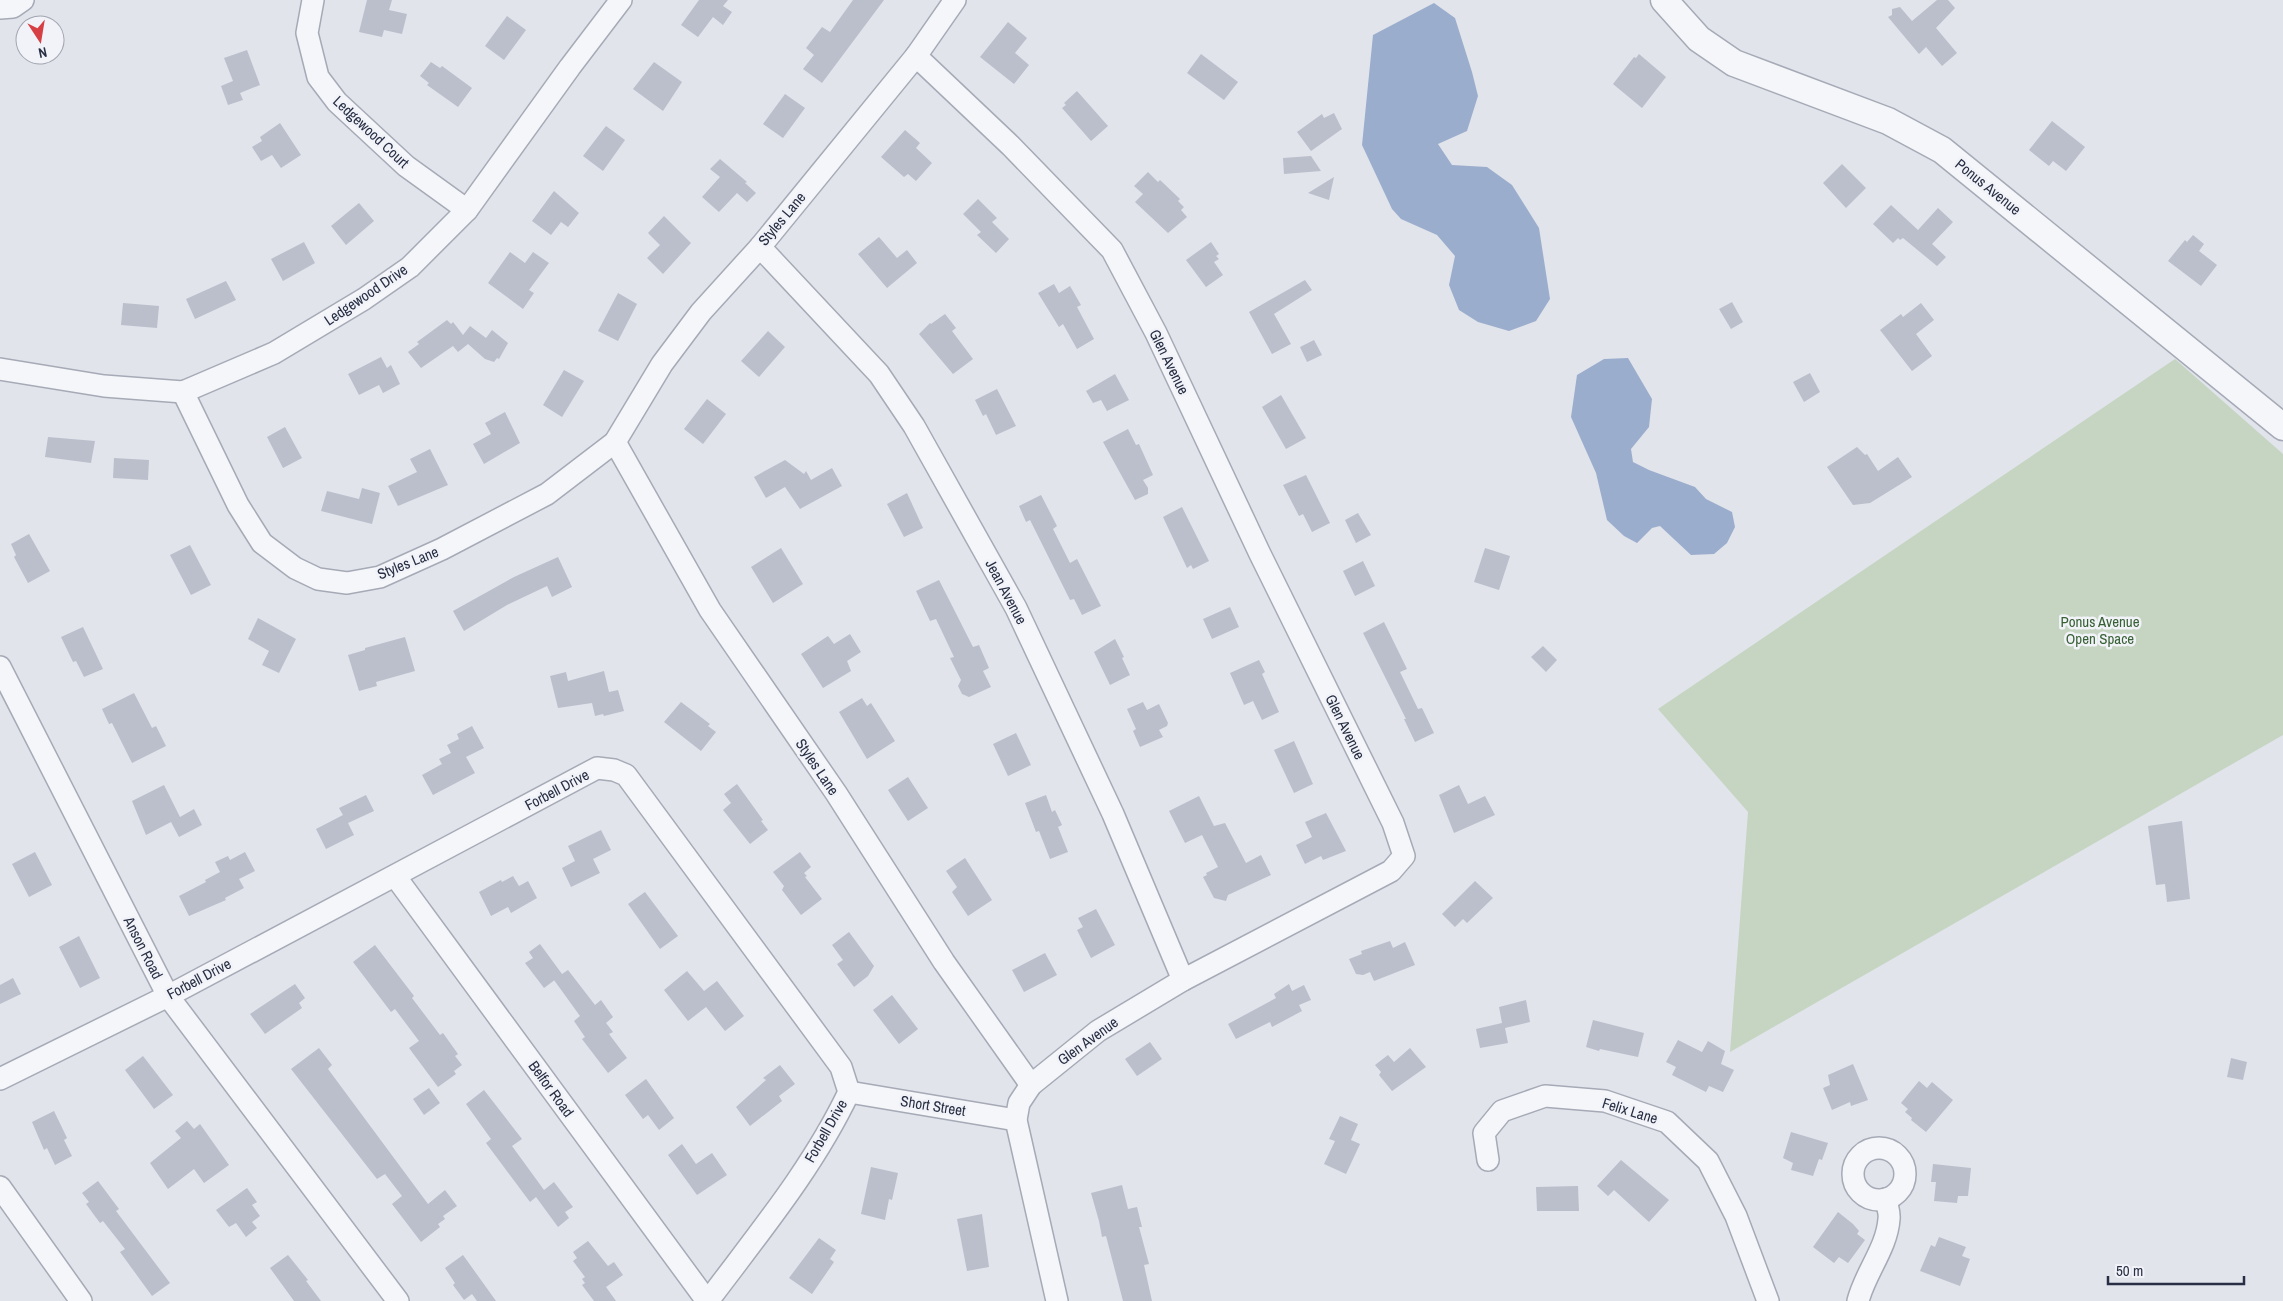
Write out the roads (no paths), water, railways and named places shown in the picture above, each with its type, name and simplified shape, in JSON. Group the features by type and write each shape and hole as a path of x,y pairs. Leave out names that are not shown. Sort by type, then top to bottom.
{"street":[{"path":"0,8 13,7 23,0"},
{"name":"Ledgewood Court","path":"313,0 307,33 318,77 337,102 406,166 467,210"},
{"name":"Ledgewood Drive","path":"0,369 104,386 184,392 274,353 364,299 410,267 467,210 570,67 621,0"},
{"name":"Styles Lane","path":"184,392 238,505 262,543 302,572 318,579 346,583 380,577 442,549 547,494 615,442 667,357 701,312 760,246 916,56 955,0"},
{"name":"Ponus Avenue","path":"1664,0 1699,39 1734,63 1888,121 1942,150 2283,427"},
{"name":"Glen Avenue","path":"916,56 1011,146 1112,250 1156,333 1260,554 1393,823 1404,856 1391,872 1183,980 1098,1031 1031,1085 1019,1103 1016,1120"},
{"name":"Jean Avenue","path":"760,246 879,374 914,426 1016,608 1113,814 1183,980"},
{"name":"Styles Lane","path":"615,442 710,610 836,793 944,962 1031,1085"},
{"name":"Anson Road","path":"0,667 168,996 398,1301"},
{"name":"Forbell Drive","path":"0,1079 168,996 597,768 614,770 626,775 840,1067 849,1092 834,1123 779,1207 708,1301"},
{"name":"Belfor Road","path":"395,876 708,1301"},
{"name":"Short Street","path":"849,1092 1016,1120"},
{"name":"Felix Lane","path":"1488,1160 1484,1133 1502,1111 1545,1096 1605,1101 1667,1122 1708,1161 1736,1216 1768,1301"},
{"path":"1016,1120 1057,1301"},
{"path":"0,1187 82,1301"},
{"path":"1858,1301 1861,1289 1885,1236 1889,1218 1886,1199"}],"water":[{"path":"1434,3 1455,18 1478,96 1467,131 1438,144 1452,165 1487,167 1512,185 1539,228 1550,299 1536,321 1509,331 1478,322 1459,310 1449,285 1455,256 1437,235 1401,219 1392,209 1362,145 1373,35"},
{"path":"1628,358 1652,399 1649,427 1631,449 1633,462 1695,487 1706,499 1732,512 1735,527 1727,543 1714,554 1691,555 1660,526 1652,528 1637,543 1624,536 1607,520 1596,473 1571,417 1577,375 1604,359"}],"park label":[{"name":"Ponus Avenue Open Space","path":"2100,630"}]}
